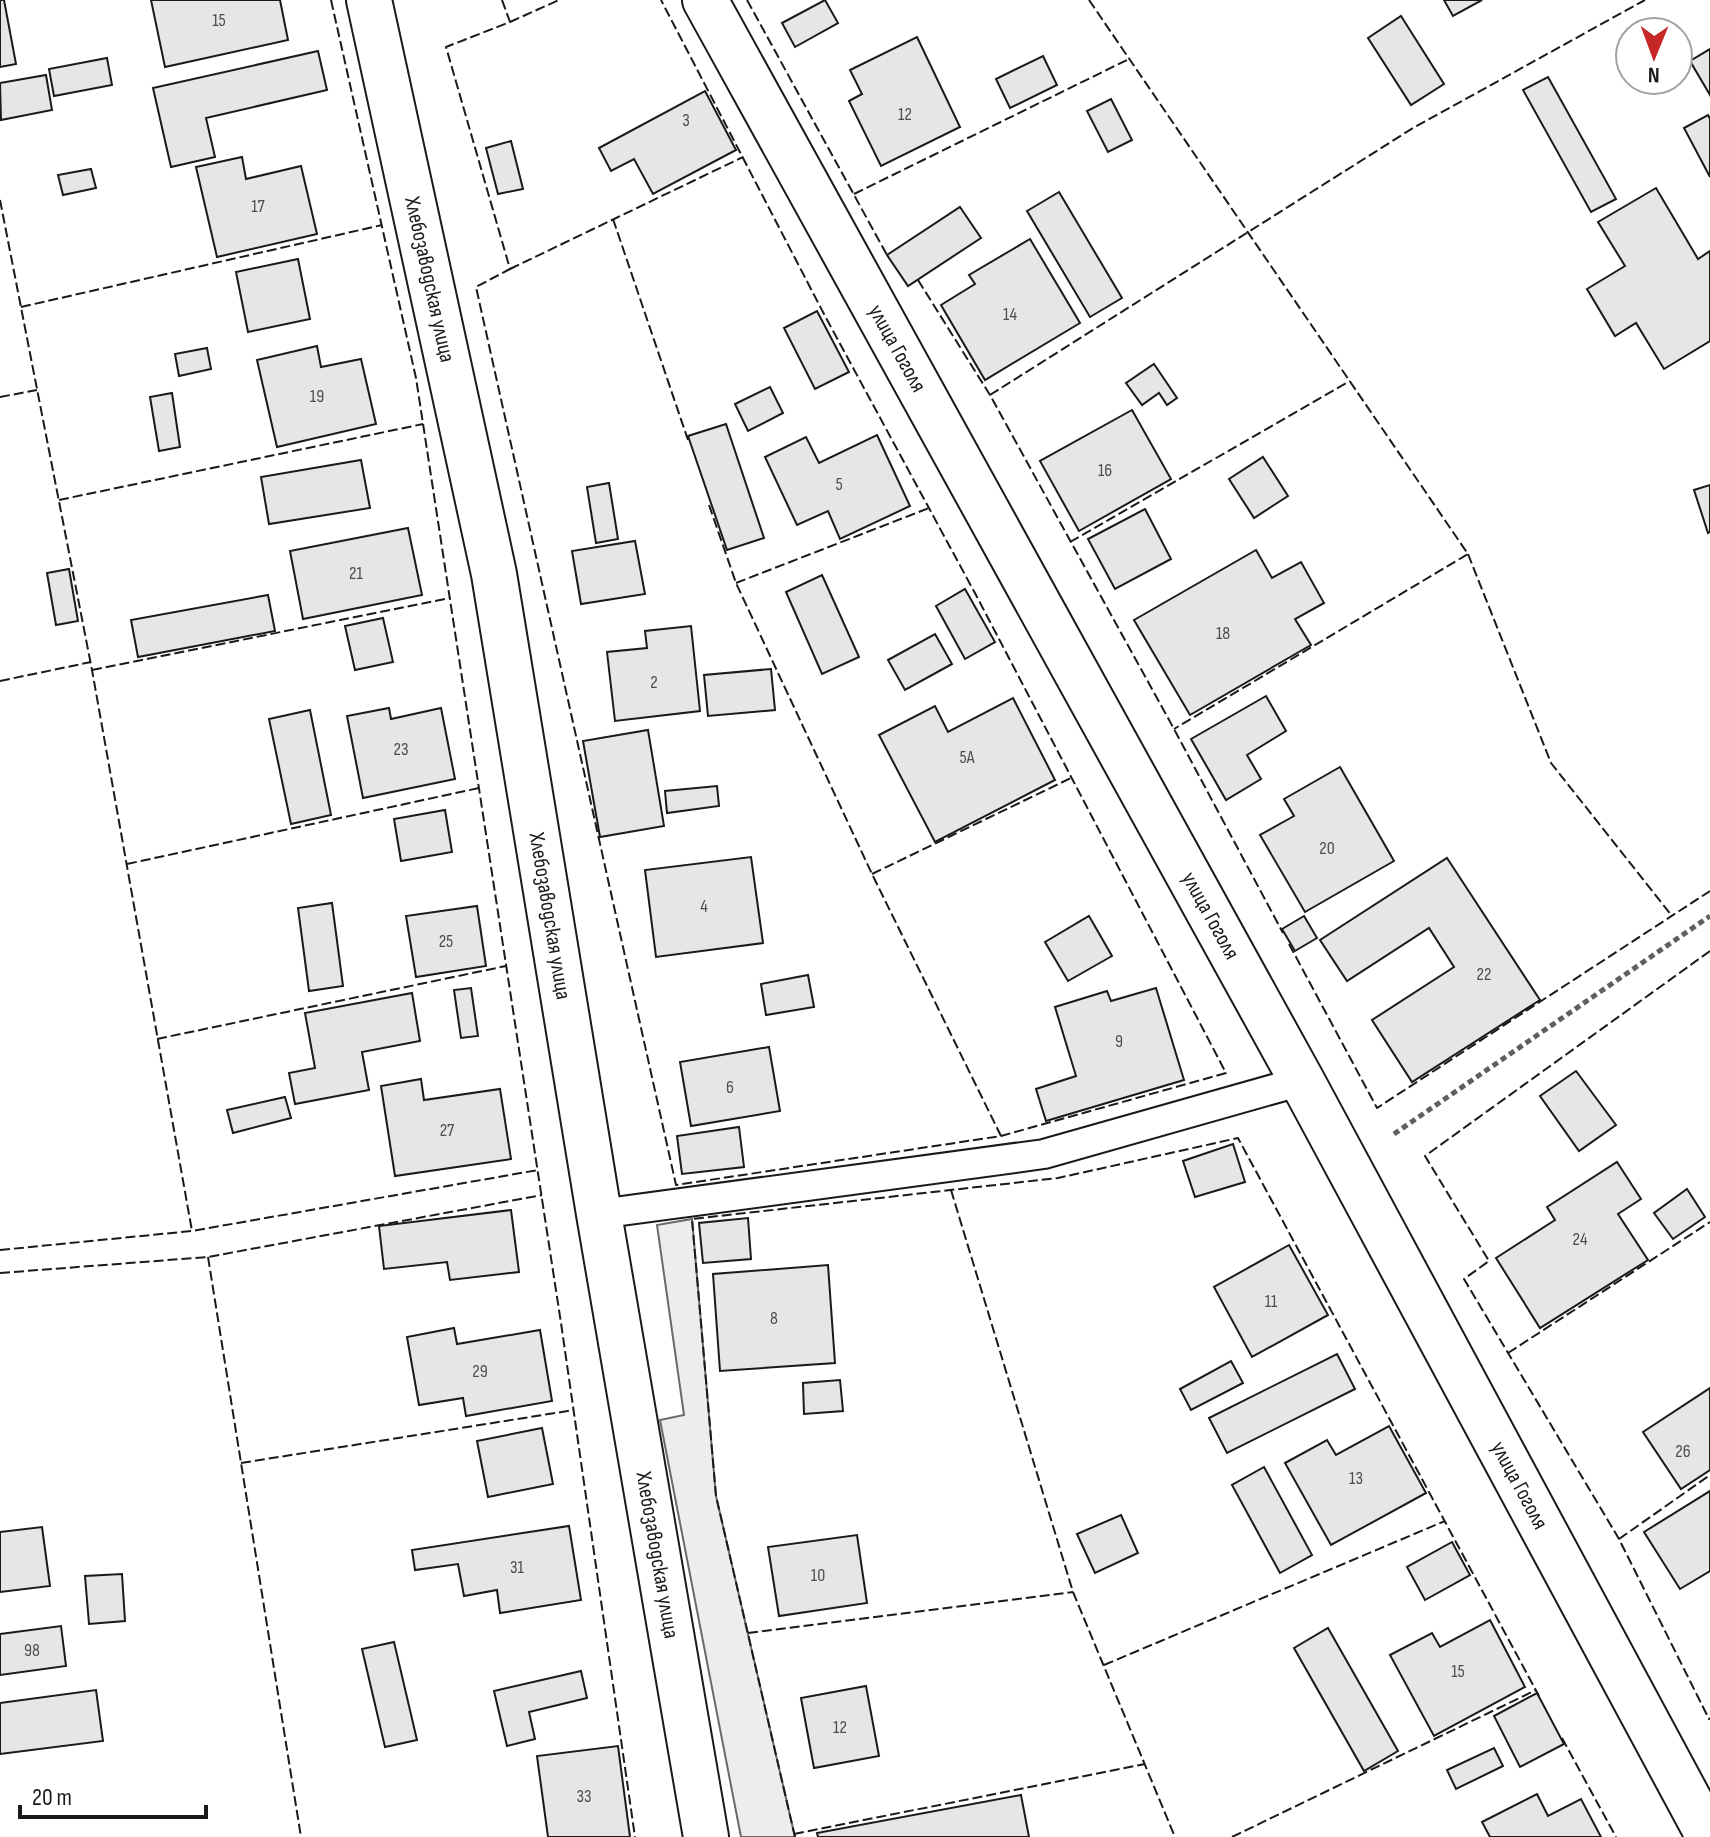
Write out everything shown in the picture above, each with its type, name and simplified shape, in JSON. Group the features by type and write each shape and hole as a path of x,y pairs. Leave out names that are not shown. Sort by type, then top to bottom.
{"street":[{"name":"Хлебозаводская улица","path":"369,0 494,574 706,1837"},
{"name":"улица Гоголя","path":"705,0 1302,1081 1709,1837"}],"lane":[{"path":"599,1214 1044,1154 1302,1081"}],"path":[{"path":"1347,1167 1710,916"}],"shaded area":[{"path":"692,1219 716,1496 795,1837 741,1837 660,1420 684,1415 657,1225"}],"building":[{"path":"0,0 4,0 16,64 0,67"},
{"path":"151,0 280,0 288,40 165,67"},
{"path":"825,0 838,23 795,47 782,23"},
{"path":"1444,0 1482,0 1453,16"},
{"path":"1401,16 1444,84 1411,105 1368,38"},
{"path":"917,37 960,127 881,166 849,101 862,94 850,70"},
{"path":"1710,49 1710,95 1694,68 1694,59"},
{"path":"318,51 327,90 206,118 215,157 171,167 153,88"},
{"path":"1043,56 1057,85 1010,108 996,79"},
{"path":"107,58 112,85 54,96 49,69"},
{"path":"46,75 52,110 1,120 0,83"},
{"path":"1548,77 1616,199 1591,212 1523,90"},
{"path":"705,91 736,150 653,194 634,159 611,171 599,148"},
{"path":"1111,99 1132,140 1108,152 1087,111"},
{"path":"1708,115 1710,119 1710,177 1684,128"},
{"path":"511,141 523,189 498,194 486,148"},
{"path":"242,157 246,179 301,166 317,234 217,257 196,167"},
{"path":"91,169 96,188 63,195 58,175"},
{"path":"1656,188 1698,259 1710,251 1710,341 1664,369 1636,323 1615,336 1587,289 1625,266 1598,222"},
{"path":"1059,192 1122,298 1090,317 1027,211"},
{"path":"960,207 981,238 908,286 887,255"},
{"path":"1030,239 1080,323 985,380 941,305 975,284 969,275"},
{"path":"298,259 310,319 248,332 236,272"},
{"path":"817,311 849,372 815,389 784,328"},
{"path":"317,346 321,367 361,359 376,424 277,447 257,360"},
{"path":"207,348 211,369 179,376 175,354"},
{"path":"1154,364 1177,398 1167,405 1159,393 1142,405 1126,383"},
{"path":"770,387 783,413 748,431 735,404"},
{"path":"172,393 180,447 159,451 150,397"},
{"path":"1132,410 1171,479 1079,531 1040,461"},
{"path":"726,424 764,538 727,550 688,436"},
{"path":"877,435 910,506 840,539 828,511 797,525 765,457 806,437 819,463"},
{"path":"1263,457 1288,496 1254,518 1229,479"},
{"path":"361,460 370,508 269,524 261,477"},
{"path":"609,483 618,539 596,543 587,487"},
{"path":"1710,485 1710,532 1708,533 1694,490"},
{"path":"1145,509 1171,559 1115,589 1088,539"},
{"path":"408,528 422,595 303,619 290,551"},
{"path":"635,541 645,594 581,604 572,551"},
{"path":"1256,550 1272,578 1301,562 1324,603 1295,619 1311,645 1190,715 1134,620"},
{"path":"69,569 78,621 56,625 47,573"},
{"path":"822,575 859,657 822,674 786,592"},
{"path":"965,589 995,642 965,659 936,606"},
{"path":"268,595 275,631 138,657 131,620"},
{"path":"383,618 393,662 355,670 345,626"},
{"path":"691,626 700,711 615,721 607,652 647,648 645,631"},
{"path":"935,634 952,664 905,690 888,660"},
{"path":"771,669 775,710 708,716 704,675"},
{"path":"1266,696 1286,731 1247,755 1261,779 1226,800 1191,739"},
{"path":"1013,698 1055,780 935,842 879,735 935,706 948,732"},
{"path":"389,708 391,719 441,708 455,779 363,798 347,716"},
{"path":"310,710 331,815 291,824 269,719"},
{"path":"648,730 664,826 600,837 583,741"},
{"path":"1340,767 1394,861 1305,912 1260,835 1294,816 1284,799"},
{"path":"717,786 719,806 667,813 665,791"},
{"path":"445,810 452,852 401,861 394,819"},
{"path":"751,857 763,943 656,957 645,870"},
{"path":"1447,858 1540,1000 1412,1082 1372,1020 1454,967 1429,928 1347,981 1320,940"},
{"path":"332,903 343,986 309,991 298,908"},
{"path":"477,906 486,966 416,977 406,916"},
{"path":"1089,916 1112,956 1068,981 1045,942"},
{"path":"1304,916 1317,938 1295,951 1282,929"},
{"path":"808,975 814,1007 766,1015 761,984"},
{"path":"471,988 478,1036 461,1038 454,990"},
{"path":"1156,988 1184,1080 1046,1121 1036,1089 1076,1076 1055,1007 1107,991 1111,1001"},
{"path":"412,993 420,1041 362,1052 369,1090 295,1104 289,1073 315,1068 305,1013"},
{"path":"769,1047 780,1111 691,1126 680,1062"},
{"path":"1576,1071 1616,1125 1579,1151 1540,1096"},
{"path":"421,1079 424,1100 500,1089 511,1159 395,1176 381,1086"},
{"path":"285,1097 291,1118 233,1133 227,1110"},
{"path":"739,1127 744,1167 682,1174 677,1136"},
{"path":"1233,1144 1245,1182 1195,1197 1183,1161"},
{"path":"1617,1162 1641,1199 1618,1214 1648,1260 1540,1328 1496,1258 1555,1220 1547,1207"},
{"path":"1687,1189 1705,1217 1673,1239 1654,1213"},
{"path":"511,1210 519,1272 450,1280 447,1262 384,1269 379,1226"},
{"path":"748,1218 751,1259 703,1263 699,1223"},
{"path":"1289,1245 1328,1315 1252,1357 1214,1287"},
{"path":"828,1265 835,1363 720,1371 713,1274"},
{"path":"454,1328 457,1344 540,1330 552,1401 466,1416 463,1398 419,1405 407,1337"},
{"path":"1337,1354 1355,1389 1227,1453 1209,1418"},
{"path":"1231,1361 1243,1383 1191,1410 1180,1389"},
{"path":"840,1380 843,1411 804,1414 803,1383"},
{"path":"1710,1388 1710,1470 1681,1489 1643,1432"},
{"path":"1389,1426 1426,1493 1331,1545 1285,1463 1327,1440 1336,1455"},
{"path":"542,1428 553,1484 488,1497 477,1441"},
{"path":"1264,1467 1312,1555 1280,1573 1232,1485"},
{"path":"1710,1491 1710,1571 1680,1589 1644,1532"},
{"path":"1121,1515 1138,1553 1095,1573 1077,1534"},
{"path":"569,1526 581,1600 500,1613 497,1590 464,1596 458,1564 415,1570 412,1550"},
{"path":"42,1527 50,1586 0,1592 0,1532"},
{"path":"857,1535 867,1603 779,1616 768,1547"},
{"path":"1452,1542 1470,1575 1425,1600 1407,1567"},
{"path":"122,1574 125,1621 89,1624 85,1576"},
{"path":"1490,1620 1525,1687 1434,1736 1390,1655 1432,1633 1440,1647"},
{"path":"61,1626 66,1666 0,1675 0,1634"},
{"path":"1328,1628 1398,1751 1364,1771 1294,1648"},
{"path":"394,1642 417,1740 385,1747 362,1649"},
{"path":"581,1671 587,1698 529,1712 535,1739 507,1746 494,1691"},
{"path":"866,1686 879,1756 814,1768 801,1698"},
{"path":"96,1690 103,1741 0,1754 0,1703"},
{"path":"1537,1693 1564,1744 1520,1767 1494,1716"},
{"path":"618,1746 630,1837 548,1837 537,1756"},
{"path":"1494,1748 1503,1766 1456,1789 1447,1770"},
{"path":"1537,1794 1548,1816 1581,1799 1601,1837 1490,1837 1482,1822"},
{"path":"1021,1795 1029,1837 818,1837 817,1833"}],"fence":[{"path":"331,0 416,378 561,1323 635,1837"},
{"path":"502,0 510,22 446,47 510,269 476,287 676,1185 1001,1136 1226,1073 661,0"},
{"path":"510,22 559,0"},
{"path":"747,0 887,255"},
{"path":"1089,0 1468,554 1174,729"},
{"path":"990,395 1413,128 1645,0"},
{"path":"854,194 1129,59"},
{"path":"510,269 743,157"},
{"path":"0,200 92,670 192,1231"},
{"path":"613,219 688,440"},
{"path":"21,307 382,225"},
{"path":"918,280 990,395 1283,933"},
{"path":"1070,542 1350,381"},
{"path":"0,397 37,390"},
{"path":"59,500 423,424"},
{"path":"709,505 736,583 872,874 1001,1136"},
{"path":"736,583 929,508"},
{"path":"1468,554 1551,763 1672,916"},
{"path":"92,670 450,598"},
{"path":"0,681 91,662"},
{"path":"872,874 1071,778"},
{"path":"127,864 479,788"},
{"path":"1289,944 1377,1108 1710,891"},
{"path":"1710,951 1425,1156 1489,1261 1464,1279 1619,1539 1710,1718"},
{"path":"157,1039 506,966"},
{"path":"795,1837 716,1496 692,1219 1058,1178 1238,1138 1539,1696"},
{"path":"0,1250 192,1231 538,1170"},
{"path":"951,1190 1073,1592 1175,1837"},
{"path":"0,1273 208,1257 542,1195"},
{"path":"1508,1353 1710,1222"},
{"path":"208,1257 301,1837"},
{"path":"241,1463 574,1410"},
{"path":"1619,1539 1710,1475"},
{"path":"1104,1665 1445,1521"},
{"path":"748,1633 1073,1592"},
{"path":"1232,1837 1536,1690"},
{"path":"1562,1738 1616,1837"},
{"path":"794,1834 1145,1764"}]}
